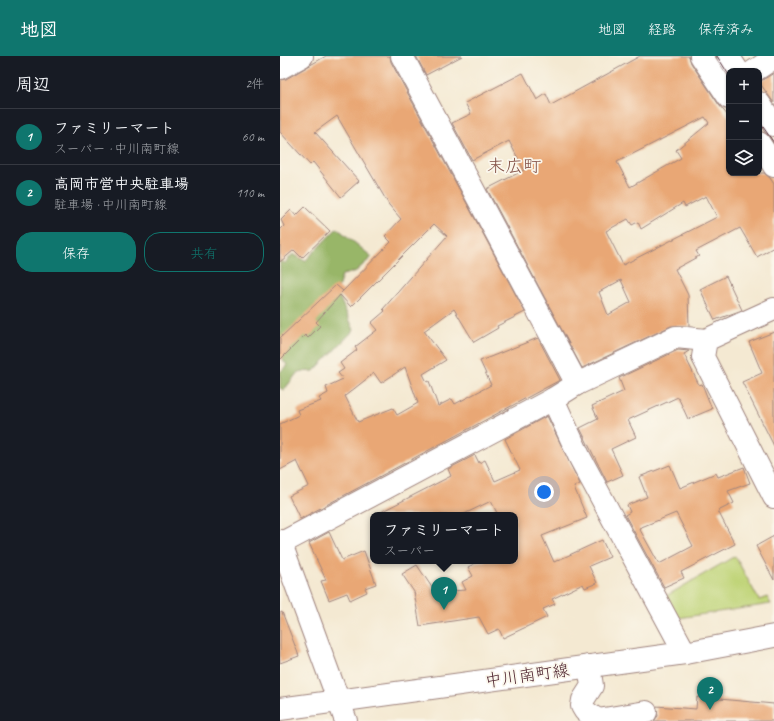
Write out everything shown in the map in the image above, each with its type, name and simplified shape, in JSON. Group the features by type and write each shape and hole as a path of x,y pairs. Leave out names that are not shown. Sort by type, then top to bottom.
{"street":[{"path":"280,68 302,56"},
{"path":"402,56 577,384"},
{"path":"701,56 726,89"},
{"path":"728,56 736,68"},
{"path":"759,68 774,58"},
{"path":"760,104 774,125"},
{"path":"762,148 774,166"},
{"path":"342,711 329,669 280,543 553,399 577,384 676,337 706,340 774,309"},
{"path":"706,340 703,357 774,497"},
{"path":"553,399 580,458 685,654"},
{"name":"中川南町線","path":"280,709 342,711 589,666 685,654 774,636"},
{"path":"589,666 592,686 583,700 582,706 585,711 598,720 620,718 646,712"}],"green space":[{"path":"337,228 372,257 355,272 342,275 337,292 354,330 314,371 298,372 284,390 280,388 280,372 287,365 280,356 280,259 284,264 293,254 305,261"},
{"path":"735,556 759,600 767,597 771,604 672,619 661,599"}],"building":[{"path":"326,56 390,56 391,62 525,312 497,326 498,328 474,342 454,309 424,331 446,360 423,374 427,382 429,381 438,406 452,399 455,404 491,385 480,361 538,338 560,380 300,519 289,496 309,486 297,461 280,470 280,424 299,415 297,410 321,401 319,398 328,393 326,387 343,379 338,373 344,369 340,363 357,350 355,347 377,330 371,323 385,311 383,309 447,236 434,224 351,307 340,295 316,322 320,326 308,338 305,335 280,360 280,338 336,285 343,291 391,242 385,236 401,219 389,205 337,116 315,132 359,181 341,197 313,162 310,165 280,132 280,80 286,79","holes":["405,367 418,403 397,415 393,408 358,422 345,396 374,373 381,383"]},
{"path":"416,56 462,56 426,75"},
{"path":"640,56 689,56 691,63 726,113 726,176 762,176 762,173 764,173 774,184 774,247 757,257 740,228 696,251 699,256 675,269 688,295 689,326 671,326 582,368 487,189 524,170 509,141 472,160 452,123 471,114 465,103 523,73 537,100 546,94 551,105","holes":["705,117 709,123 676,150 681,158 630,187 617,162","706,196 717,217 623,265 606,231 628,219 632,225 638,222 641,229 683,203 685,207","621,280 631,302 608,315 599,292"]},
{"path":"774,73 774,103 762,86 762,80"},
{"path":"305,207 330,231 302,258 294,250 280,262 280,230 284,226 281,220 291,210 296,216"},
{"path":"726,276 742,310 715,320 700,289"},
{"path":"774,332 774,446 742,382 762,373 749,342"},
{"path":"678,350 689,351 684,354 699,385 702,384 712,409 688,419 678,397 628,420 636,437 611,449 623,475 607,482 580,428 598,419 592,406 624,391 619,378"},
{"path":"547,416 580,484 574,487 587,518 542,536 554,562 602,540 610,557 589,566 597,583 585,588 583,584 552,599 555,604 543,609 547,617 503,638 499,629 488,634 479,617 420,626 414,592 402,574 417,565 435,592 466,590 462,582 473,576 468,567 474,564 518,564 518,512 496,512 491,501 468,512 381,512 451,476 448,469 475,455 479,463 485,460 495,481 520,470 505,439"},
{"path":"670,465 680,488 716,473 718,477 744,467 750,483 728,491 734,503 718,511 735,544 681,572 684,578 664,587 625,515 630,512 627,505 647,497 639,477","holes":["676,513 693,546 659,564 639,528"]},
{"path":"329,532 342,560 364,551 376,584 365,588 367,592 350,600 347,593 329,600 321,581 326,580 309,543"},
{"path":"774,536 774,580 756,546"},
{"path":"282,612 299,656 280,663 280,613"},
{"path":"697,697 774,704 774,721 654,721 658,716 656,706 696,709"}],"tram line":[{"path":"717,56 726,70"},
{"path":"762,125 774,143"}],"place":[{"name":"ファミリーマート","path":"444,610"},
{"name":"高岡市営中央駐車場","path":"710,710"}],"district":[{"name":"末広町","path":"514,166"}]}
